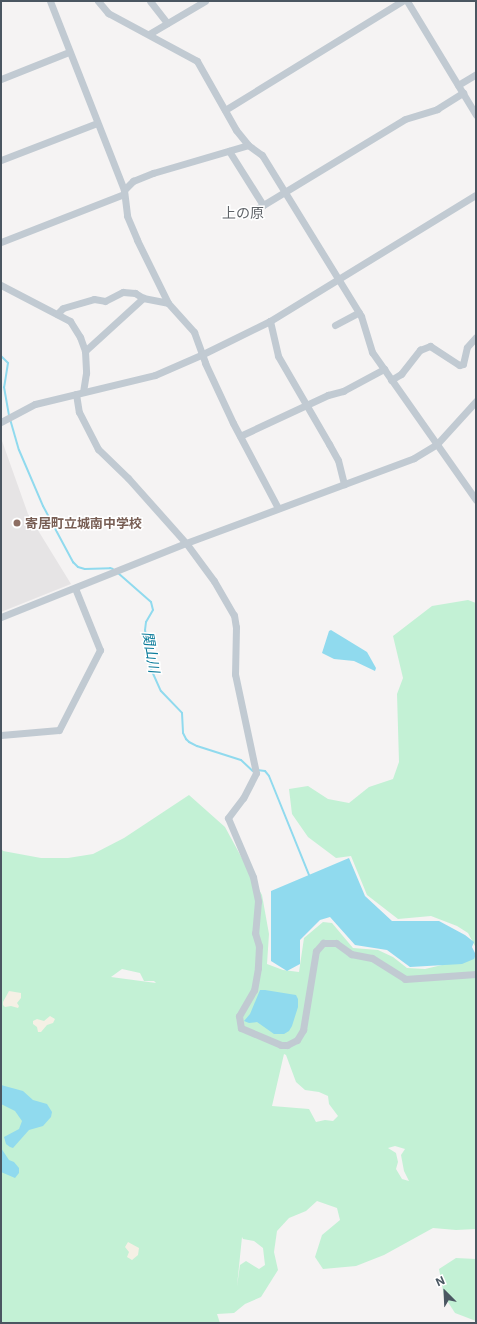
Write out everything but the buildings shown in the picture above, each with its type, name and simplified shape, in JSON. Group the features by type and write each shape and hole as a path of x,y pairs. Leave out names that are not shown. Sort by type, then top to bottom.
{"street":[{"path":"50,1 124,192 127,216 168,304 194,332 201,355 240,436 271,491 278,508"},
{"path":"98,1 108,13 197,61 236,130 248,146 262,155 359,312 366,328 372,352 437,444 468,491 476,500"},
{"path":"150,1 166,23"},
{"path":"149,34 205,1"},
{"path":"225,110 402,1"},
{"path":"407,1 476,115"},
{"path":"1,79 70,52"},
{"path":"458,85 476,74"},
{"path":"255,210 405,119 437,109 463,93"},
{"path":"1,160 97,123"},
{"path":"1,242 124,192 134,181 153,173 248,146"},
{"path":"229,151 263,205"},
{"path":"3,421 35,404 156,375 201,355 270,321 476,195"},
{"path":"1,285 70,321 80,337 85,351 86,373 79,393 79,412 98,449 128,478 186,543 214,581 234,615 236,627 235,674 256,773 243,798 228,818 253,877 258,900 255,933 259,946 258,968 254,990 239,1016 241,1028 281,1045 287,1045 297,1040 303,1030 316,951 323,943 336,943 351,954 372,958 405,979 476,974"},
{"path":"57,314 63,308 69,306 94,299 105,301 123,292 134,293 143,298 168,304"},
{"path":"85,351 143,298"},
{"path":"335,325 359,312"},
{"path":"270,321 278,356 338,460 344,484"},
{"path":"391,380 401,374 420,350 430,346 459,365 463,364 467,347 476,337"},
{"path":"240,436 328,395 343,391 384,369"},
{"path":"1,617 186,543 414,458 437,444 476,401"},
{"path":"1,735 59,730 100,650 75,588"}],"shaded area":[{"name":"寄居町立城南中学校","path":"1,438 28,514 71,584 1,612"}],"green space":[{"path":"468,600 476,603 476,948 468,933 457,926 431,916 398,919 367,895 351,856 336,858 308,837 292,814 289,789 308,786 328,799 349,803 369,787 393,779 399,762 397,694 403,678 393,636 432,606"},
{"path":"189,795 225,827 262,895 269,934 267,964 283,970 299,972 304,938 323,922 332,923 353,948 378,950 393,957 407,968 425,969 476,957 476,1229 456,1230 433,1228 384,1255 356,1266 323,1269 315,1257 322,1235 340,1220 337,1208 317,1201 306,1211 289,1218 277,1231 274,1252 278,1270 261,1297 245,1304 234,1313 217,1314 220,1323 1,1323 1,848 3,851 41,858 68,858 93,854 124,838","holes":["122,969 140,973 144,981 154,981 156,983 111,977","284,1054 286,1055 296,1082 305,1090 319,1092 328,1096 329,1104 338,1116 333,1121 325,1120 316,1122 309,1109 272,1106","395,1146 405,1149 401,1155 404,1171 409,1181 402,1179 396,1169 398,1162 396,1153 388,1148","242,1237 243,1239 254,1241 263,1248 265,1265 259,1269 246,1261 240,1265 237,1286"]},
{"path":"456,1258 476,1259 476,1321 455,1313 444,1296 439,1269"}],"sand":[{"path":"9,991 21,993 21,998 17,1003 19,1006 18,1008 11,1006 5,1007 3,1005"},
{"path":"50,1016 55,1019 53,1023 47,1025 41,1032 38,1032 37,1027 33,1024 33,1021 37,1019 44,1021"},
{"path":"128,1242 139,1248 138,1255 132,1260 127,1257 129,1252 125,1247"}],"water":[{"path":"331,630 367,652 376,668 375,671 354,661 334,659 322,653 329,631"},
{"path":"349,858 365,896 392,921 439,921 465,935 474,942 472,947 476,955 474,959 462,964 410,967 387,950 355,945 330,917 320,920 300,940 300,964 287,971 271,961 271,891"},
{"path":"260,990 296,995 298,999 298,1007 289,1031 284,1034 274,1034 257,1022 249,1023 244,1021 250,1014"},
{"path":"1,1085 23,1091 33,1100 47,1104 52,1112 51,1117 43,1126 29,1130 13,1148 6,1144 4,1137 19,1129 22,1121 15,1111 1,1104"},
{"path":"1,1148 9,1160 14,1162 19,1168 19,1173 15,1178 1,1172"}],"waterway":[{"name":"関山川","path":"1,356 8,363 4,387 9,415"},
{"name":"関山川","path":"10,419 19,450 43,506 73,562 78,567 85,569 113,569"},
{"name":"関山川","path":"118,573 151,602 153,610 146,622 145,630 151,669 161,691 182,713 183,733 186,739 197,746 241,760 253,771"},
{"name":"関山川","path":"257,770 265,771 269,776 309,875"}],"place":[{"name":"寄居町立城南中学校","path":"17,523"}],"district":[{"name":"上の原","path":"243,213"}]}
